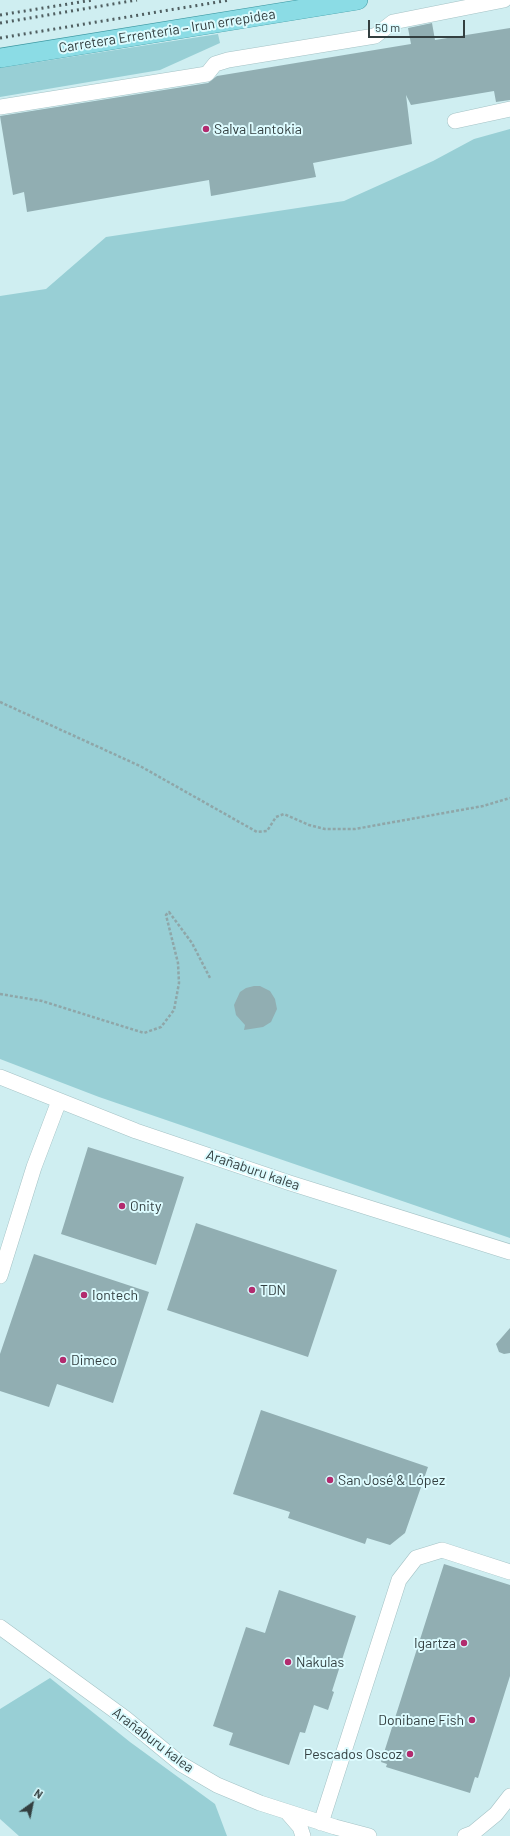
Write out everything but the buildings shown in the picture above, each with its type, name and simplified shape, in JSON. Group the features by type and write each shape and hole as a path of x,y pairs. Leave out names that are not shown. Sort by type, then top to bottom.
{"main road":[{"name":"Carretera Errenteria – Irun errepidea","path":"0,58 358,0"}],"lane":[{"path":"0,107 207,74 215,64 228,60 375,36 393,22 504,0"},
{"path":"455,121 510,109"},
{"name":"Arañaburu kalea","path":"0,1077 59,1102 136,1131 275,1178 510,1252"},
{"path":"0,1276 34,1167 59,1102"},
{"path":"321,1823 399,1580 416,1558 442,1550 510,1572"},
{"name":"Arañaburu kalea","path":"0,1627 125,1718 181,1764 217,1785 286,1811 362,1836"},
{"path":"465,1836 472,1833 496,1814 510,1796"},
{"path":"286,1811 300,1827 303,1836"}],"path":[{"path":"0,702 140,766 257,832 267,831 276,817 284,814 308,825 325,829 355,829 475,808 510,798"},
{"path":"0,994 42,1001 144,1033 161,1027 174,1010 179,983 178,963 166,915 169,912 192,943 210,978"}],"shaded area":[{"path":"218,34 220,43 160,70 0,97 0,68"},
{"path":"510,129 510,1238 99,1097 0,1059 0,296 46,289 106,237 344,201 433,161 474,139"},
{"path":"50,1678 130,1742 215,1804 227,1836 19,1836 0,1819 0,1709"}],"railway":[{"path":"0,15 93,0"},
{"path":"0,23 137,0"},
{"path":"0,38 230,0"}],"place":[{"name":"Salva Lantokia","path":"206,129"},
{"name":"Onity","path":"122,1206"},
{"name":"TDN","path":"252,1290"},
{"name":"Iontech","path":"84,1295"},
{"name":"Dimeco","path":"63,1360"},
{"name":"San José & López","path":"330,1480"},
{"name":"Igartza","path":"464,1643"},
{"name":"Nakulas","path":"288,1662"},
{"name":"Donibane Fish","path":"472,1720"},
{"name":"Pescados Oscoz","path":"410,1754"}]}
